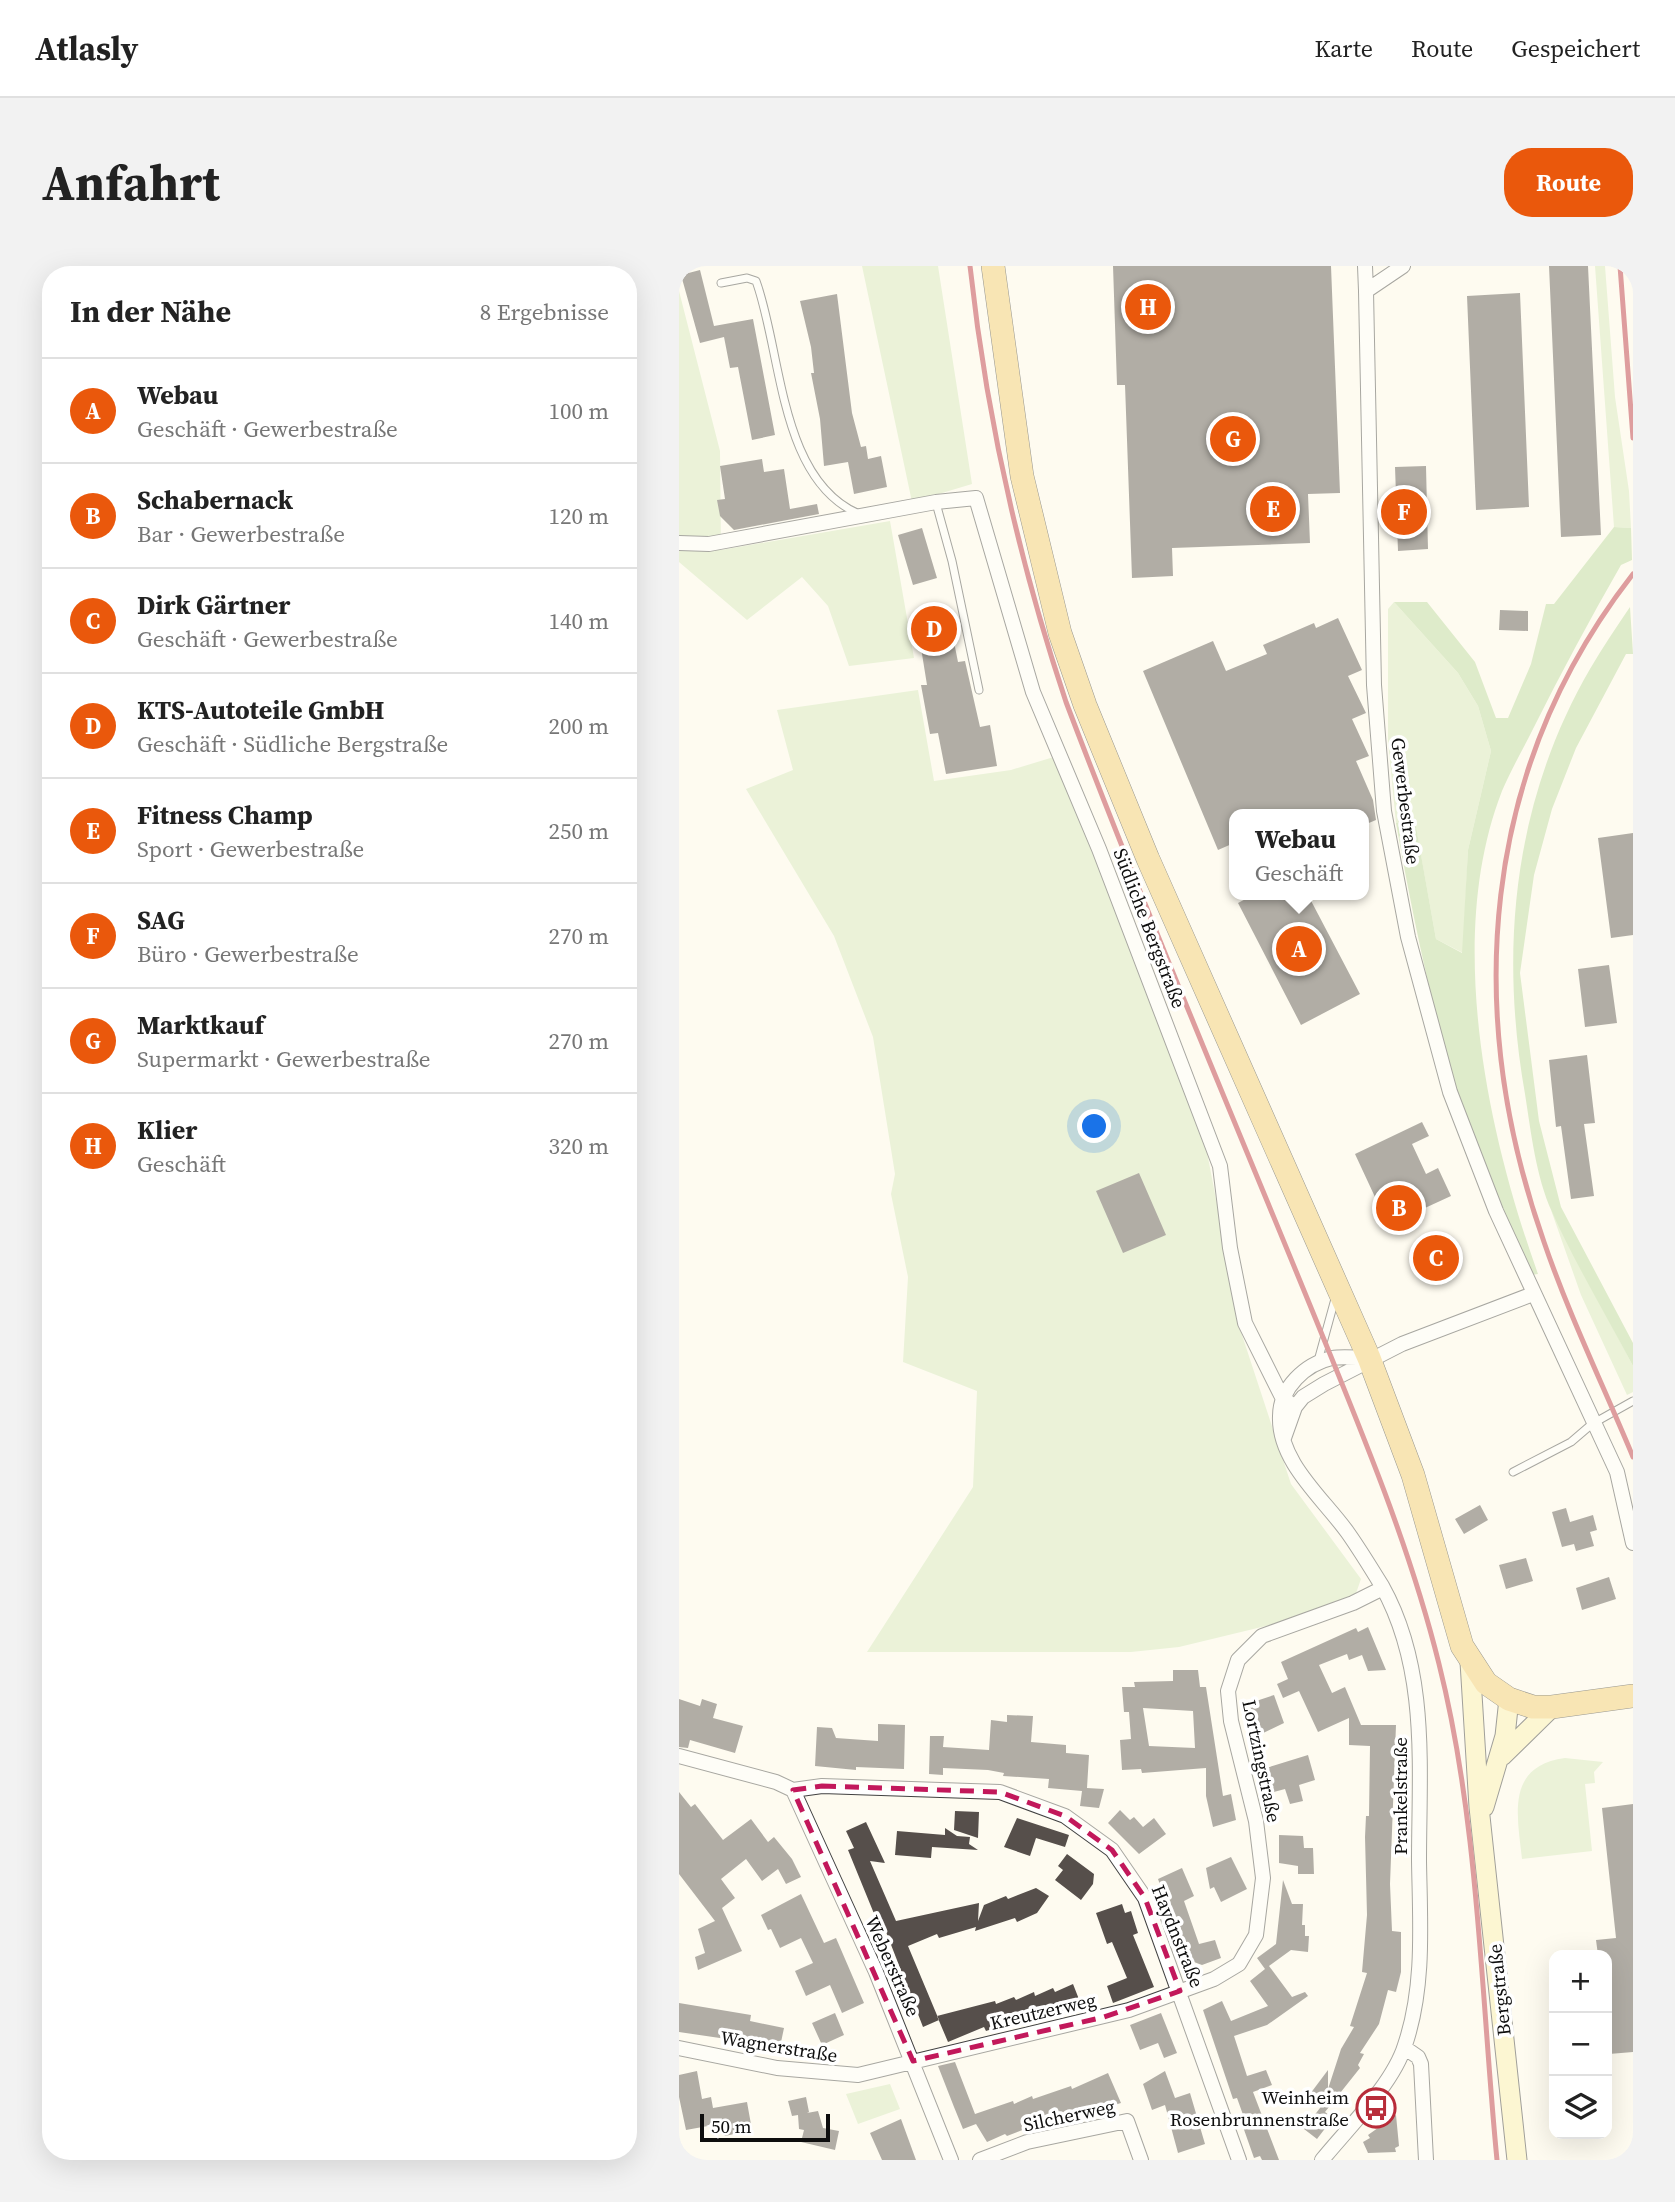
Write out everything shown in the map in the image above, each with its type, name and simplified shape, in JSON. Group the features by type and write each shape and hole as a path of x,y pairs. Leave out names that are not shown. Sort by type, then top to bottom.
{"main road":[{"path":"993,266 1022,476 1060,633 1085,705 1148,859 1369,1358 1413,1475 1454,1626 1470,1662 1486,1683 1509,1699 1533,1707 1552,1707 1631,1696"},
{"name":"Bergstraße","path":"1470,1662 1481,1820 1517,2160"},
{"path":"1476,1751 1493,1718 1509,1699"},
{"name":"Bergstraße","path":"1481,1820 1497,1762 1509,1699"},
{"path":"1497,1762 1552,1707"}],"street":[{"name":"Gewerbestraße","path":"1365,266 1371,602 1384,811 1408,937 1439,1060 1496,1211 1592,1424 1617,1472 1633,1543"},
{"path":"1366,291 1403,266"},
{"name":"Südliche Bergstraße","path":"679,542 709,544 936,502 977,498 1033,692 1099,849 1220,1166 1230,1248 1245,1323 1282,1397 1295,1407"},
{"path":"1284,1438 1295,1407 1303,1396 1369,1358 1533,1294"},
{"path":"1282,1397 1300,1375 1316,1365 1332,1358 1369,1358"},
{"name":"Prankelstraße","path":"1282,1397 1279,1418 1284,1438 1305,1480 1347,1532 1383,1588 1402,1633 1418,1711 1420,1952 1405,2048 1383,2084 1322,2160"},
{"name":"Lortzingstraße","path":"1180,1991 1214,1979 1240,1964 1256,1935 1263,1878 1257,1821 1231,1721 1228,1691 1238,1660 1262,1636 1353,1603 1383,1588"},
{"path":"679,1756 776,1782 793,1790"},
{"name":"Haydnstraße","path":"793,1790 822,1786 1000,1792 1065,1816 1112,1850 1146,1898 1239,2160"},
{"name":"Weberstraße","path":"793,1790 913,2061 951,2160"},
{"name":"Kreutzerweg","path":"913,2061 1104,2017 1180,1991"},
{"name":"Wagnerstraße","path":"679,2048 777,2068 836,2076 857,2075 913,2061"},
{"path":"1405,2048 1418,2057 1421,2064 1426,2160"},
{"name":"Silcherweg","path":"980,2160 1027,2142 1127,2121 1141,2160"}],"lane":[{"path":"721,283 747,278 756,281 789,420 829,497 863,515"},
{"path":"936,502 952,561 979,690"},
{"path":"1316,1365 1333,1311 1337,1284"},
{"path":"1513,1472 1571,1442 1592,1424 1633,1401"}],"highlighted area":[{"path":"822,1786 1000,1792 1065,1816 1112,1850 1145,1898 1180,1991 1104,2017 913,2061 793,1790"}],"green space":[{"path":"862,266 938,266 972,484 912,502"},
{"path":"1595,266 1605,266 1615,397 1629,491 1631,528 1614,527"},
{"path":"679,291 720,451 721,550 890,521 914,658 849,666 828,606 802,577 747,620 679,562"},
{"path":"1614,527 1631,528 1632,560 1621,565 1609,585 1502,791 1485,848 1476,908 1475,971 1479,1034 1503,1159 1538,1274 1531,1275 1484,1169 1458,1095 1427,979 1396,823 1415,821 1436,939 1462,953 1468,850 1491,751 1478,706 1458,673 1394,602 1427,602 1475,662 1496,718 1508,718 1531,664 1546,604 1554,604"},
{"path":"1394,602 1458,673 1478,706 1491,751 1468,850 1463,953 1436,939 1415,822 1396,823 1388,741 1388,609"},
{"path":"1630,607 1633,654 1626,654 1576,748 1552,809 1534,875 1520,973 1539,1121 1561,1207 1633,1343 1633,1366 1571,1251 1546,1198 1525,1094 1513,984 1519,876 1529,822 1544,770 1564,719 1590,669"},
{"path":"918,690 934,781 1011,770 1057,756 1206,1147 1242,1335 1291,1484 1361,1579 1354,1599 1286,1621 1179,1647 1131,1652 867,1652 973,1487 977,1391 903,1362 908,1277 891,1194 895,1174 873,1037 834,936 746,789 793,770 777,710"},
{"path":"1551,1210 1633,1366 1633,1392 1627,1395 1581,1295"},
{"path":"1565,1758 1603,1762 1594,1772 1595,1783 1585,1784 1592,1851 1522,1859 1518,1809 1524,1782 1533,1771 1546,1763"},
{"path":"890,2084 900,2109 858,2124 846,2094"}],"building":[{"path":"1113,266 1331,266 1340,493 1308,494 1310,543 1172,548 1173,576 1132,578 1125,385 1117,385"},
{"path":"1549,266 1588,266 1601,535 1561,537"},
{"path":"700,270 714,326 753,319 775,435 752,440 738,367 730,368 724,337 700,343 681,275"},
{"path":"1520,293 1529,507 1476,510 1467,296"},
{"path":"837,294 852,413 861,447 866,446 868,459 881,456 887,487 854,494 848,462 824,466 820,419 811,373 814,373 811,347 800,301"},
{"path":"762,459 764,472 784,469 790,509 817,504 819,514 734,530 720,516 717,500 725,499 720,466"},
{"path":"1426,466 1428,549 1398,551 1395,467"},
{"path":"922,528 937,578 913,585 898,535"},
{"path":"1500,610 1528,611 1528,631 1499,630"},
{"path":"949,617 958,662 965,661 980,727 990,725 997,766 946,774 938,733 930,734 921,685 927,685 917,623"},
{"path":"1338,618 1362,670 1348,676 1366,713 1352,719 1369,756 1356,761 1373,800 1376,820 1369,823 1369,809 1229,809 1229,845 1218,850 1143,671 1213,641 1226,671 1267,654 1263,645 1314,623 1316,628"},
{"path":"1633,833 1633,935 1611,938 1598,838"},
{"path":"1244,900 1311,900 1360,994 1301,1025 1238,903"},
{"path":"1609,965 1617,1023 1585,1027 1578,969"},
{"path":"1587,1055 1595,1123 1584,1124 1594,1196 1571,1199 1561,1126 1556,1127 1549,1060"},
{"path":"1422,1122 1429,1136 1412,1144 1426,1174 1438,1168 1451,1196 1388,1225 1355,1154"},
{"path":"1139,1173 1166,1235 1123,1253 1096,1191"},
{"path":"1480,1505 1488,1520 1464,1534 1455,1519"},
{"path":"1566,1508 1570,1522 1593,1515 1597,1530 1590,1532 1594,1546 1576,1551 1574,1544 1562,1547 1552,1512"},
{"path":"1526,1558 1533,1581 1506,1589 1499,1565"},
{"path":"1609,1577 1616,1599 1582,1610 1576,1588"},
{"path":"1368,1627 1386,1670 1368,1671 1362,1655 1349,1660 1347,1654 1319,1665 1332,1693 1345,1687 1361,1725 1396,1725 1390,1884 1392,1931 1401,1932 1401,1972 1396,1992 1388,1990 1379,2024 1360,2053 1364,2054 1358,2065 1360,2068 1325,2112 1333,2118 1317,2139 1304,2129 1323,2104 1310,2094 1328,2070 1328,2089 1341,2049 1354,2027 1350,2026 1367,1973 1362,1972 1367,1915 1365,1837 1366,1816 1369,1816 1370,1746 1349,1745 1349,1718 1318,1732 1299,1691 1283,1698 1277,1684 1288,1679 1281,1662 1356,1628 1358,1632"},
{"path":"1173,1670 1198,1670 1200,1687 1206,1687 1223,1796 1231,1794 1236,1820 1213,1827 1206,1796 1206,1768 1142,1773 1141,1769 1122,1770 1120,1740 1131,1739 1129,1712 1124,1712 1122,1687 1135,1687 1134,1682 1173,1681","holes":["1143,1708 1193,1711 1195,1748 1149,1746"]},
{"path":"1274,1695 1284,1723 1255,1737 1244,1705"},
{"path":"679,1699 700,1706 702,1699 717,1704 713,1718 743,1726 735,1753 690,1740 688,1748 679,1747"},
{"path":"1007,1715 1033,1716 1031,1742 1066,1745 1066,1753 1089,1755 1087,1788 1104,1789 1099,1808 1080,1806 1082,1791 1048,1788 1049,1779 1003,1776 1004,1773 988,1770 943,1768 943,1775 929,1774 930,1736 944,1736 943,1747 989,1750 991,1720 1007,1722"},
{"path":"878,1724 905,1725 904,1769 856,1767 856,1770 815,1766 817,1727 832,1728 836,1738 878,1741"},
{"path":"1308,1755 1315,1780 1299,1785 1303,1801 1290,1804 1285,1789 1270,1793 1263,1769"},
{"path":"679,1792 691,1807 695,1804 723,1840 751,1819 768,1842 774,1837 792,1859 801,1877 786,1884 778,1869 762,1881 746,1859 721,1879 735,1898 722,1908 742,1951 698,1970 695,1957 705,1953 698,1929 715,1921 679,1874"},
{"path":"1633,1804 1633,2052 1612,2054 1612,1950 1597,1950 1596,1940 1616,1938 1602,1808"},
{"path":"1120,1810 1130,1820 1134,1817 1143,1827 1154,1818 1166,1834 1139,1854 1108,1823"},
{"path":"955,1811 979,1812 978,1838 954,1830"},
{"path":"1017,1818 1069,1835 1065,1847 1036,1838 1030,1856 1004,1847"},
{"path":"866,1822 885,1863 870,1861 896,1921 979,1903 978,1921 984,1905 1006,1896 1008,1899 1036,1888 1049,1896 1037,1913 1017,1922 1015,1918 975,1931 976,1927 939,1938 937,1934 908,1946 939,2020 923,2027 881,1919 877,1921 848,1850 854,1848 846,1831"},
{"path":"945,1828 957,1836 970,1837 969,1844 978,1850 932,1847 931,1858 895,1855 897,1831 945,1835"},
{"path":"1279,1835 1303,1836 1304,1848 1313,1848 1314,1874 1298,1874 1298,1866 1279,1863"},
{"path":"1067,1854 1094,1874 1093,1884 1081,1900 1055,1880 1063,1870 1058,1866"},
{"path":"1231,1857 1247,1889 1221,1902 1214,1887 1210,1889 1206,1868"},
{"path":"1182,1868 1194,1896 1184,1901 1199,1944 1215,1940 1221,1958 1202,1965 1186,1959 1158,1879"},
{"path":"1283,1880 1292,1904 1303,1904 1302,1925 1305,1925 1305,1936 1309,1936 1308,1952 1291,1950 1269,1966 1292,1997 1305,1992 1308,1996 1267,2025 1234,2036 1247,2076 1266,2070 1272,2085 1253,2092 1279,2160 1262,2160 1260,2156 1254,2158 1242,2124 1246,2123 1237,2098 1233,2099 1203,2010 1222,2001 1231,2021 1268,2006 1250,1981 1265,1969 1257,1958 1276,1944"},
{"path":"801,1894 824,1943 836,1938 864,2003 842,2013 830,1985 806,1996 795,1971 813,1963 801,1938 780,1948 761,1915"},
{"path":"1122,1904 1125,1913 1131,1911 1138,1933 1133,1935 1154,1987 1113,2003 1107,1986 1127,1978 1112,1942 1107,1944 1096,1913"},
{"path":"1073,1984 1082,2007 1044,2019 1043,2015 1025,2023 1023,2019 986,2031 984,2027 948,2042 937,2016 995,2001 996,2004 1014,1997 1016,2000 1034,1992 1035,1996 1053,1988 1055,1992"},
{"path":"679,2003 751,2015 750,2021 784,2028 780,2047 679,2032"},
{"path":"835,2013 844,2035 822,2045 812,2023"},
{"path":"1161,2013 1177,2053 1164,2058 1158,2043 1140,2050 1130,2025"},
{"path":"955,2062 975,2114 1013,2101 1014,2104 1032,2096 1033,2099 1071,2086 1072,2089 1108,2073 1121,2103 1045,2126 1044,2123 1026,2131 1025,2129 1007,2136 1005,2134 987,2142 976,2124 963,2129 954,2107 938,2066"},
{"path":"697,2071 702,2099 711,2097 713,2108 747,2102 752,2130 725,2136 719,2124 686,2130 679,2097 679,2075"},
{"path":"1165,2071 1175,2098 1190,2093 1205,2144 1178,2153 1165,2105 1152,2110 1143,2084"},
{"path":"806,2097 807,2113 818,2111 823,2128 839,2131 835,2150 801,2142 804,2130 799,2129 798,2115 792,2116 788,2101"},
{"path":"1396,2115 1399,2146 1395,2148 1396,2152 1368,2153 1363,2142 1370,2138 1368,2135"},
{"path":"901,2119 916,2160 882,2160 870,2133"}],"railway":[{"path":"970,266 985,377 1006,487 1033,595 1066,702 1160,941 1372,1458 1402,1539 1428,1622 1452,1724 1471,1848 1497,2160"},
{"path":"1620,266 1633,438"},
{"path":"1633,574 1582,650 1543,729 1516,811 1501,895 1496,981 1502,1068 1518,1155 1554,1269 1633,1457"}],"place":[{"name":"Klier","path":"1148,307"},
{"name":"Marktkauf","path":"1233,439"},
{"name":"Fitness Champ","path":"1273,509"},
{"name":"SAG","path":"1404,512"},
{"name":"KTS-Autoteile GmbH","path":"934,629"},
{"name":"Webau","path":"1299,949"},
{"name":"Schabernack","path":"1399,1208"},
{"name":"Dirk Gärtner","path":"1436,1258"},
{"name":"Weinheim Rosenbrunnenstraße","path":"1376,2108"}]}
